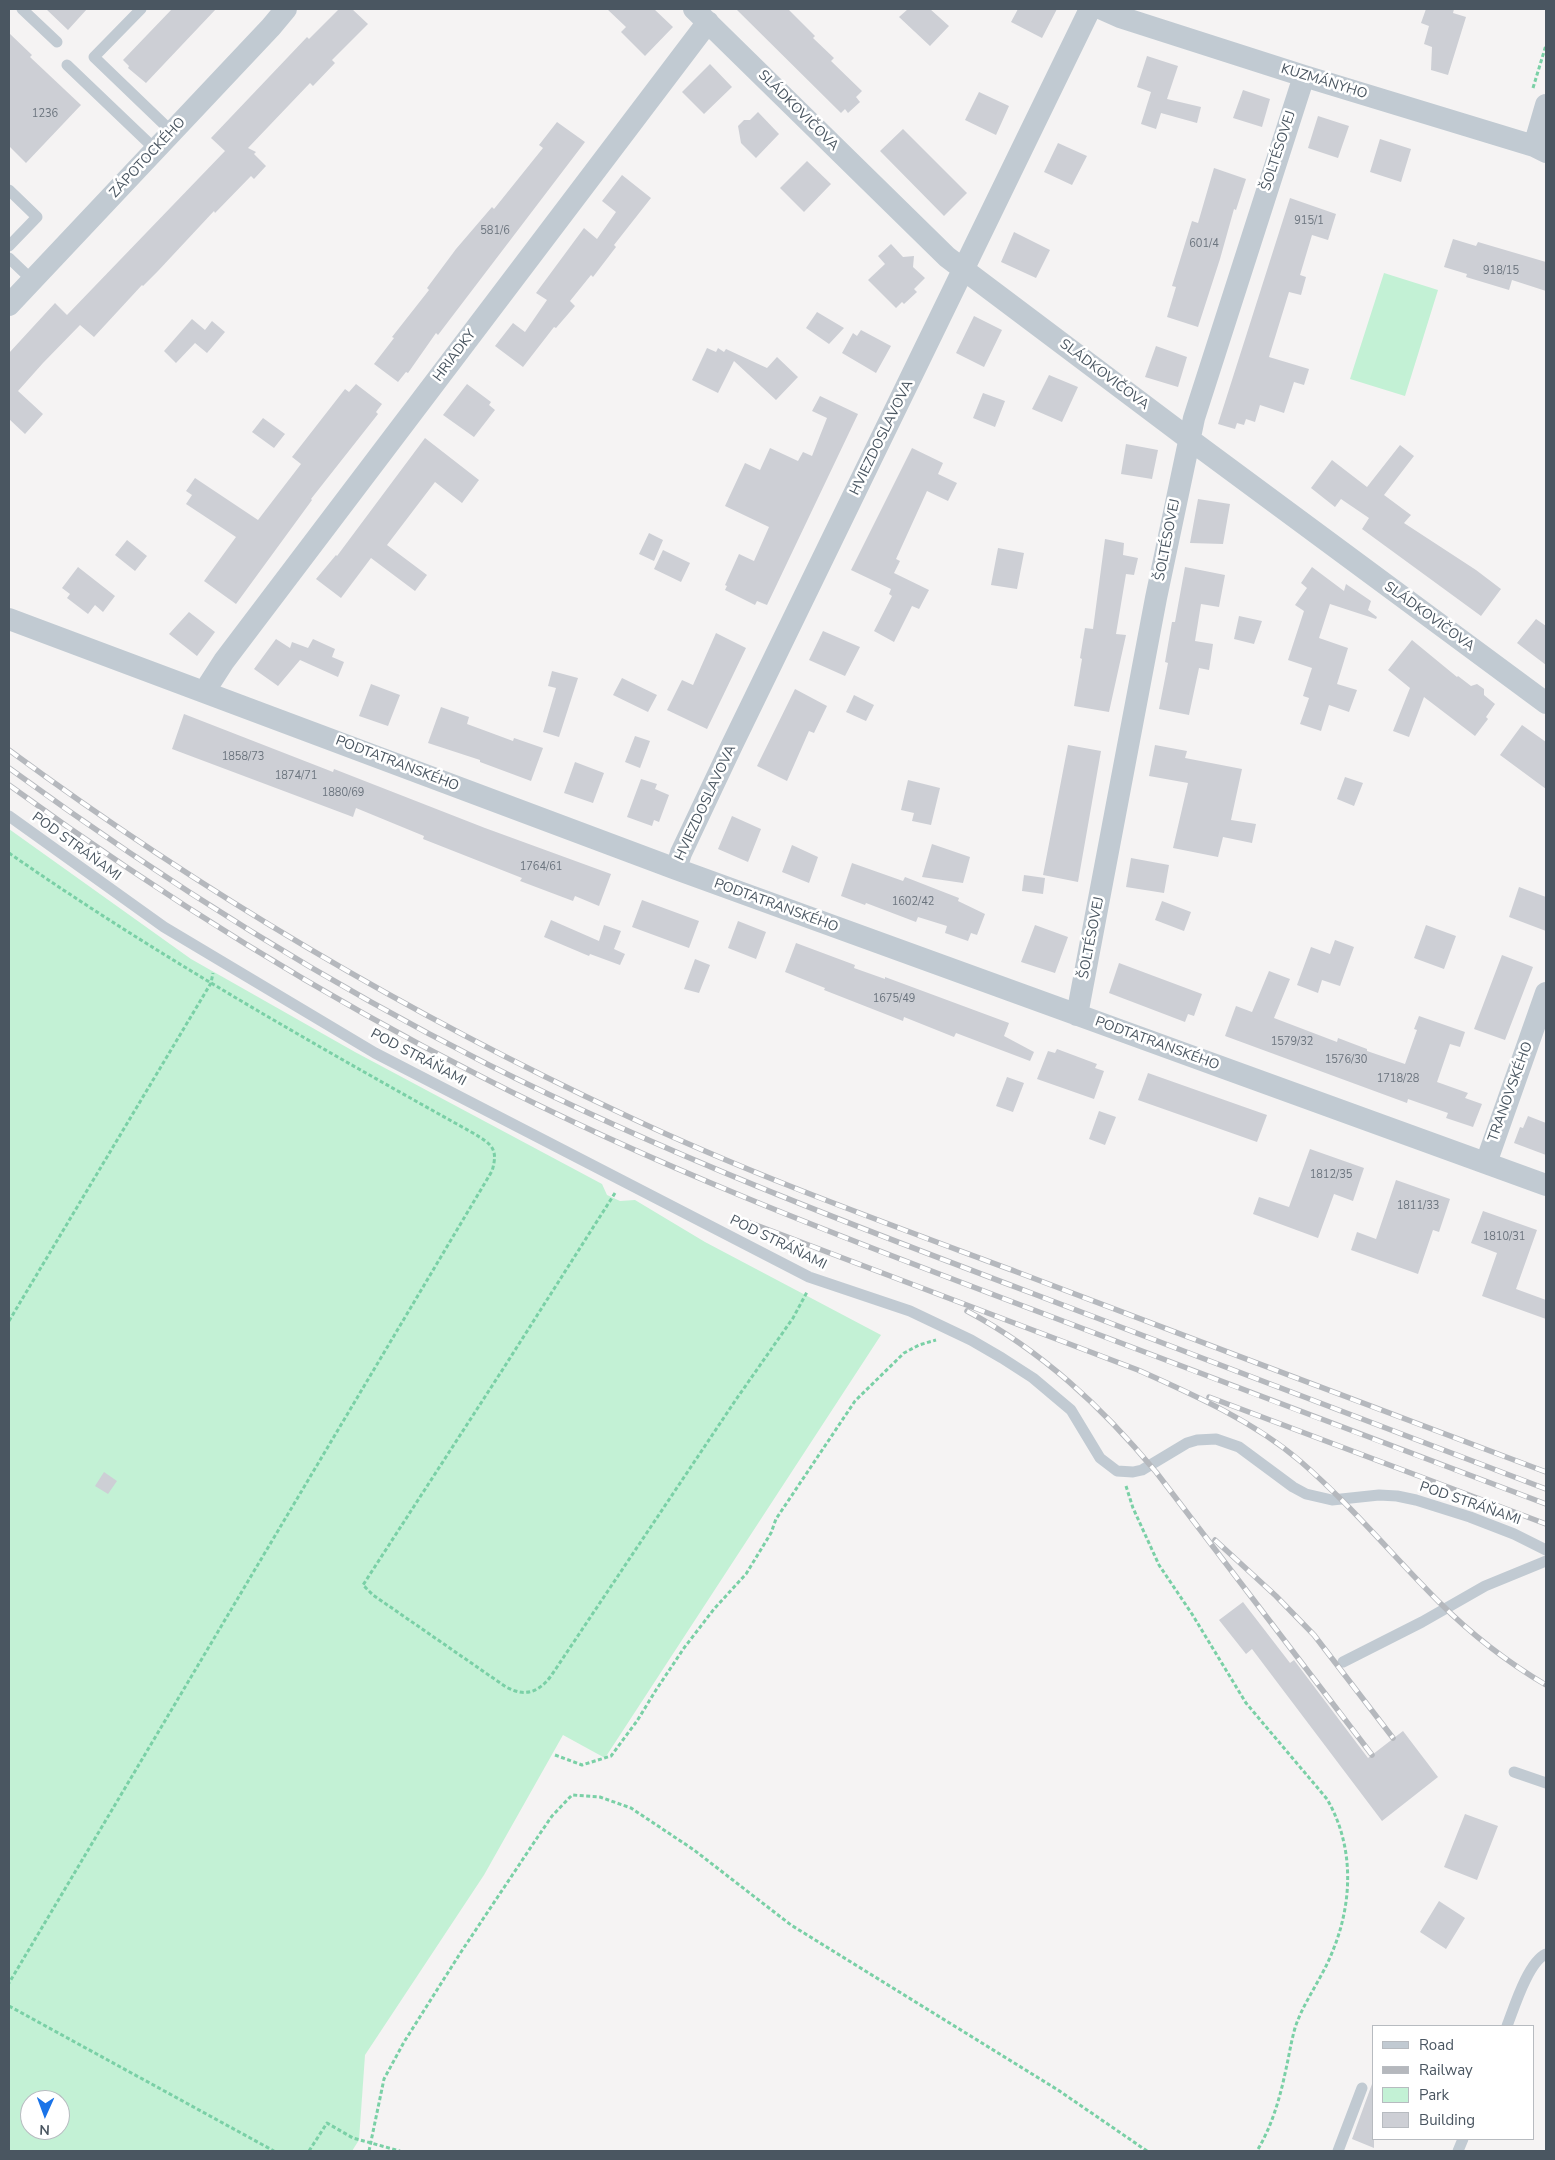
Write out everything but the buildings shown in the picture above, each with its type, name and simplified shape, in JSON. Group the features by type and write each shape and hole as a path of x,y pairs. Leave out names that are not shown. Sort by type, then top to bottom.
{"street":[{"name":"ZÁPOTOCKÉHO","path":"9,305 271,28 286,9"},
{"name":"HVIEZDOSLAVOVA","path":"676,869 681,854 732,745 1090,9"},
{"name":"KUZMÁNYHO","path":"1102,9 1120,17 1304,76 1540,149"},
{"name":"SLÁDKOVIČOVA","path":"701,15 947,257 1546,703"},
{"name":"HRIADKY","path":"204,692 236,645 701,15"},
{"name":"ŠOLTÉSOVEJ","path":"1077,1015 1156,598 1189,439 1214,352 1304,76"},
{"path":"1540,149 1546,105"},
{"name":"PODTATRANSKÉHO","path":"9,619 676,869 1546,1185"},
{"name":"TRANOVSKÉHO","path":"1486,1163 1546,993"}],"lane":[{"path":"22,9 57,42"},
{"path":"141,9 94,57 172,132"},
{"path":"67,65 156,150"},
{"path":"9,190 37,217 9,246"},
{"path":"9,258 32,280"},
{"name":"POD STRÁŇAMI","path":"9,816 164,928 216,957 302,1011 375,1053 815,1279 910,1311 972,1340 1033,1378 1056,1396 1071,1410 1100,1458 1117,1471 1142,1470 1187,1443 1196,1440 1216,1439 1239,1447 1293,1487 1306,1494 1332,1500 1379,1495 1416,1500 1470,1516 1514,1534 1546,1550"},
{"path":"1343,1662 1422,1622 1485,1586 1546,1560"},
{"path":"1514,1772 1546,1783"},
{"path":"1507,2025 1535,1963 1546,1954"},
{"path":"1338,2151 1362,2088"}],"path":[{"path":"9,853 211,983 473,1133 491,1145 496,1158 492,1171 9,1983"},
{"path":"9,1321 211,983"},
{"path":"622,1180 504,1369 363,1585 373,1595 506,1687 516,1692 529,1693 543,1686 551,1676 735,1400 793,1318 815,1279"},
{"path":"555,1755 582,1765 611,1756 637,1721 684,1648 714,1609 746,1574 771,1533 776,1519 855,1401 904,1353 919,1345 944,1338 972,1340"},
{"path":"1125,1472 1133,1508 1158,1565 1192,1614 1246,1703 1327,1799 1343,1839 1348,1886 1343,1922 1327,1963 1296,2026 1275,2113 1258,2151"},
{"path":"369,2151 384,2079 404,2042 460,1952 552,1816 572,1795 600,1797 631,1808 694,1850 791,1925 1058,2090 1146,2151"},
{"path":"9,2006 274,2151"},
{"path":"309,2151 327,2123 353,2138 400,2151"}],"green space":[{"path":"1384,273 1438,290 1405,396 1350,379"},
{"path":"9,829 191,959 355,1052 602,1184 607,1195 620,1201 635,1200 705,1242 881,1335 605,1758 563,1735 484,1875 365,2055 359,2140 352,2151 9,2151"}],"railway":[{"path":"9,750 82,803 157,853 309,949 387,994 466,1036 627,1116 723,1159 821,1198 1546,1472"},
{"path":"9,768 183,888 303,963 426,1032 555,1098 758,1187 965,1268 1546,1489"},
{"path":"9,785 123,865 299,976 420,1045 613,1140 747,1198 882,1252 1546,1504"},
{"path":"748,1222 1138,1370 1243,1421 1282,1447 1318,1477 1354,1512 1439,1602 1464,1625 1503,1657 1546,1685"},
{"path":"967,1311 1021,1344 1046,1362 1092,1403 1135,1448 1156,1472 1372,1755"},
{"path":"1209,1397 1546,1524"},
{"path":"1215,1540 1276,1596 1314,1635 1393,1738"}]}
